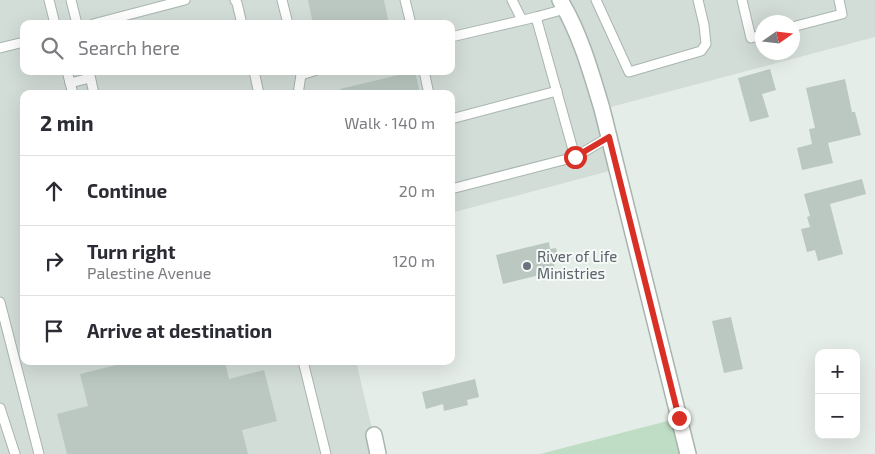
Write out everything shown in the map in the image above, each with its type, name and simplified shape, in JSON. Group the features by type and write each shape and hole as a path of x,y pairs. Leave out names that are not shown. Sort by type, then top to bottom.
{"street":[{"path":"562,5 575,30 591,71 602,109 688,454"},
{"path":"374,435 378,454"}],"lane":[{"path":"49,0 54,20"},
{"path":"71,0 76,20"},
{"path":"108,20 184,0"},
{"path":"235,0 241,20"},
{"path":"282,0 287,20"},
{"path":"405,0 411,20"},
{"path":"512,0 522,20"},
{"path":"596,0 628,72 701,51 706,44 698,0"},
{"path":"742,0 751,38 755,37"},
{"path":"800,26 842,14 839,0"},
{"path":"455,36 536,17 562,5"},
{"path":"536,17 575,157"},
{"path":"0,48 20,43"},
{"path":"68,75 72,90"},
{"path":"70,83 89,75 93,90"},
{"path":"255,75 258,90"},
{"path":"299,90 301,75"},
{"path":"425,75 428,90"},
{"path":"455,118 557,92"},
{"path":"455,188 575,157 609,137"},
{"path":"0,302 19,358"},
{"path":"20,365 39,454"},
{"path":"304,365 326,454"},
{"path":"0,408 16,454"}],"shaded area":[{"path":"0,0 875,0 875,37 800,57 800,15 755,15 755,60 788,60 603,109 617,169 455,212 455,90 20,90 20,365 357,365 378,454 0,454"}],"green space":[{"path":"679,418 688,454 540,454"}],"building":[{"path":"308,0 384,0 388,20 312,20"},
{"path":"770,69 776,90 762,94 769,117 750,122 738,78"},
{"path":"398,75 416,75 419,90 340,90"},
{"path":"845,79 852,112 855,112 861,135 828,143 833,163 802,170 797,148 812,144 809,129 815,128 806,88"},
{"path":"862,179 866,194 830,204 843,254 818,261 815,250 807,252 801,229 810,227 807,217 810,216 804,194"},
{"name":"River of Life Ministries","path":"549,242 550,249 556,248 559,260 553,262 556,271 503,284 496,255"},
{"path":"731,317 743,369 724,373 712,321"},
{"path":"116,365 226,365 229,379 264,370 277,421 242,430 248,454 67,454 57,414 88,406 80,374"},
{"path":"475,379 479,397 467,400 468,405 444,411 443,404 426,409 422,392"}],"place":[{"name":"River of Life Ministries","path":"527,266"}],"route":[{"path":"575,157 609,137 679,418"}]}
